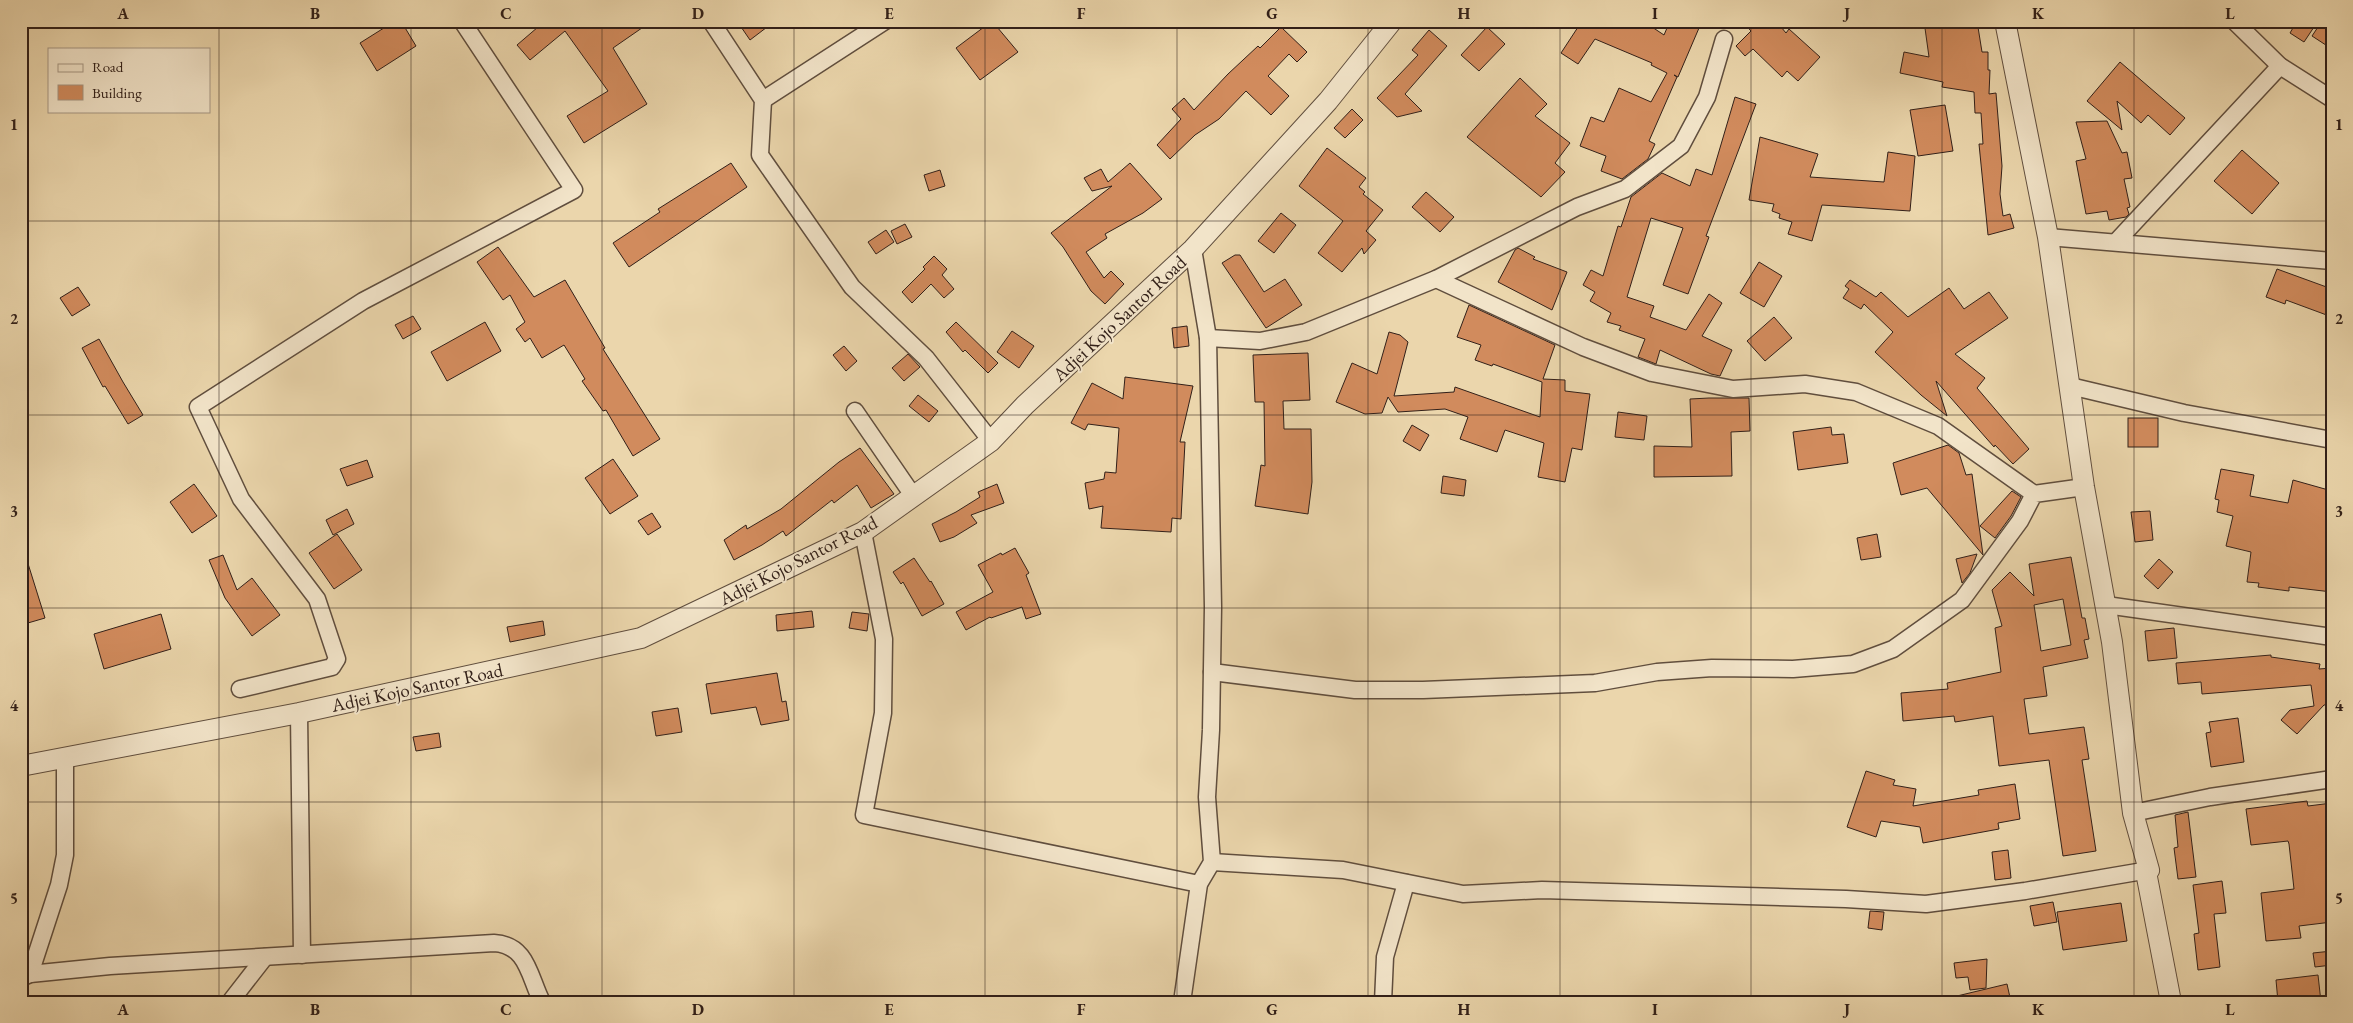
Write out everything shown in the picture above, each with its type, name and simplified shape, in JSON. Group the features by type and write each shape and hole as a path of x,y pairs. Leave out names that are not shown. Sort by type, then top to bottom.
{"street":[{"path":"240,690 332,668 337,659 317,599 241,499 198,407 363,302 574,190 462,21"},
{"path":"711,21 763,100 760,155 852,287 926,358 991,441"},
{"path":"763,100 885,21"},
{"name":"Adjei Kojo Santor Road","path":"21,766 299,713 641,638 863,532 991,441 1025,405 1193,249 1328,100 1392,21"},
{"path":"2005,21 2048,237 2084,487 2106,605 2133,813 2149,870 2146,872 2171,1002"},
{"path":"2234,21 2280,66 2332,99"},
{"path":"1208,338 1260,341 1306,332 1436,279 1577,207 1625,189 1681,146 1707,97 1724,39"},
{"path":"2116,242 2280,66"},
{"path":"2048,237 2332,261"},
{"path":"1182,1002 1199,884 1212,862 1207,797 1212,672 1208,338 1193,249"},
{"path":"1436,279 1583,347 1652,373 1733,390 1805,384 1856,392 1938,426 2034,494 2084,487"},
{"path":"2070,386 2184,413 2332,440"},
{"path":"855,412 914,496"},
{"path":"1212,672 1354,690 1403,690 1595,683 1657,672 1712,668 1793,669 1853,664 1893,649 1962,600 2020,521 2034,494"},
{"path":"863,532 884,639 883,713 864,816 1199,884"},
{"path":"2106,605 2332,637"},
{"path":"299,713 302,954"},
{"path":"65,757 65,855 60,885 26,976 110,966 506,944 517,950 522,956 542,1002"},
{"path":"2133,813 2210,797 2332,779"},
{"path":"1212,862 1343,870 1463,894 1542,890 1828,898 1926,904 2025,891 2149,870"},
{"path":"1383,1002 1385,956 1406,883"},
{"path":"230,1002 266,957"}],"building":[{"path":"395,21 401,21 416,46 377,71 360,43"},
{"path":"545,21 652,21 613,48 647,104 584,143 567,116 608,91 565,31 530,60 517,45"},
{"path":"737,21 775,21 750,40"},
{"path":"992,21 1018,52 980,80 956,48"},
{"path":"1582,21 1643,21 1664,35 1670,21 1702,21 1678,77 1674,75 1677,77 1649,141 1655,144 1648,159 1622,179 1601,171 1606,156 1580,146 1591,117 1604,122 1619,88 1651,102 1667,73 1651,65 1652,63 1595,39 1578,64 1561,53"},
{"path":"1742,21 1776,21 1786,33 1789,29 1820,57 1798,81 1787,71 1782,77 1753,49 1745,56 1736,46 1751,31"},
{"path":"1924,21 1977,21 1982,52 1988,52 1988,70 1990,70 1989,94 1996,93 2002,166 2000,194 2003,216 2010,214 2014,228 1988,235 1979,144 1983,144 1981,113 1975,113 1974,92 1942,87 1943,82 1900,73 1904,52 1929,57"},
{"path":"2297,21 2318,21 2304,42 2290,33"},
{"path":"2322,21 2332,21 2332,49 2312,36"},
{"path":"1281,27 1307,52 1297,62 1289,54 1268,76 1289,96 1271,115 1246,91 1219,119 1195,135 1170,159 1157,145 1181,119 1172,109 1184,98 1194,110 1228,74 1258,46 1260,48"},
{"path":"1487,27 1505,44 1479,71 1461,55"},
{"path":"1429,30 1447,46 1405,94 1422,111 1397,117 1377,98 1418,55 1412,50"},
{"path":"2120,62 2185,118 2170,135 2148,115 2141,123 2117,101 2122,130 2087,101"},
{"path":"1520,78 1547,104 1535,116 1570,143 1555,163 1565,172 1541,197 1467,137"},
{"path":"1735,97 1756,104 1706,236 1709,237 1688,294 1663,285 1683,228 1651,218 1627,297 1654,306 1650,317 1686,330 1709,294 1722,303 1702,336 1732,350 1720,376 1711,374 1660,350 1656,364 1638,357 1645,339 1619,330 1621,326 1607,322 1611,313 1590,301 1595,292 1583,285 1591,270 1603,276 1618,226 1621,227 1631,197 1662,173 1690,186 1696,169 1712,175"},
{"path":"1945,105 1953,151 1918,156 1910,110"},
{"path":"1352,109 1363,120 1345,138 1334,128"},
{"path":"2107,121 2122,153 2127,152 2132,178 2124,179 2130,207 2127,208 2129,214 2126,217 2109,220 2107,211 2086,214 2076,161 2086,159 2076,122"},
{"path":"1760,137 1818,154 1810,177 1884,182 1888,152 1915,156 1910,211 1822,205 1812,241 1788,234 1792,222 1779,218 1780,214 1772,211 1774,204 1749,200"},
{"path":"1327,148 1366,178 1359,187 1365,192 1363,194 1383,210 1366,231 1376,240 1364,254 1362,248 1342,272 1318,253 1343,221 1299,186"},
{"path":"2242,150 2279,183 2252,214 2214,181"},
{"path":"731,163 747,187 629,267 613,243 660,212 658,209"},
{"path":"1130,163 1162,199 1143,213 1105,234 1107,238 1086,252 1104,278 1111,271 1124,284 1105,304 1091,291 1063,247 1051,233 1112,186 1092,191 1084,178 1101,169 1108,182"},
{"path":"940,170 945,186 929,191 924,175"},
{"path":"1426,192 1454,217 1440,232 1412,207"},
{"path":"1281,213 1296,225 1274,253 1258,241"},
{"path":"905,224 912,237 897,244 891,231"},
{"path":"886,230 894,242 876,254 868,242"},
{"path":"498,247 534,297 565,280 605,348 603,349 660,439 633,456 606,410 603,411 582,381 585,379 564,345 542,358 530,338 525,342 516,329 525,322 510,295 503,300 477,262"},
{"path":"1518,248 1535,257 1533,259 1567,272 1552,310 1498,282 1515,250"},
{"path":"1235,255 1240,255 1264,292 1285,279 1302,305 1266,328 1222,263"},
{"path":"934,256 947,269 942,275 954,289 944,298 931,284 912,303 902,292 925,269 923,267"},
{"path":"1759,262 1782,276 1764,307 1740,293"},
{"path":"2277,269 2332,289 2332,317 2286,300 2285,304 2266,297"},
{"path":"1850,280 1876,297 1881,292 1908,317 1949,288 1964,309 1989,292 2008,318 1955,354 1985,378 1977,388 2029,449 2013,464 1995,445 1994,447 1936,381 1947,416 1921,395 1875,352 1893,332 1864,304 1861,309 1843,298 1849,289 1845,286"},
{"path":"78,287 90,305 72,316 60,298"},
{"path":"1469,305 1555,345 1543,379 1565,380 1565,391 1590,394 1582,450 1572,448 1565,482 1538,477 1544,443 1505,430 1497,452 1460,439 1468,417 1445,409 1398,412 1388,397 1382,413 1365,414 1336,402 1352,363 1377,374 1389,332 1400,335 1408,342 1394,396 1454,392 1455,387 1540,417 1542,382 1493,364 1492,366 1475,360 1481,345 1457,337"},
{"path":"413,316 421,329 403,339 395,325"},
{"path":"1774,317 1792,338 1765,361 1747,341"},
{"path":"485,322 501,351 447,381 431,352"},
{"path":"956,322 998,363 988,373 965,350 963,352 946,332"},
{"path":"1187,326 1189,346 1174,348 1172,328"},
{"path":"1012,331 1034,346 1019,368 997,352"},
{"path":"99,339 143,415 128,424 105,386 103,387 82,348"},
{"path":"844,346 857,361 846,371 833,355"},
{"path":"1308,353 1310,400 1283,401 1284,429 1311,429 1312,482 1308,514 1255,506 1261,465 1265,466 1264,402 1255,402 1253,355"},
{"path":"908,354 920,367 904,381 892,368"},
{"path":"1125,377 1193,386 1180,442 1185,442 1181,519 1172,518 1171,532 1101,528 1103,506 1089,509 1085,483 1104,479 1105,472 1116,473 1119,428 1088,424 1085,430 1071,423 1092,383 1123,399"},
{"path":"918,395 938,411 929,422 909,406"},
{"path":"1749,398 1750,431 1731,432 1732,476 1654,477 1654,446 1692,447 1690,399"},
{"path":"1618,412 1647,416 1644,440 1615,437"},
{"path":"2128,418 2158,418 2158,447 2128,447"},
{"path":"1412,425 1429,435 1420,451 1403,441"},
{"path":"1831,427 1832,435 1844,434 1848,463 1798,470 1793,432"},
{"path":"1948,445 1959,453 1966,475 1972,474 1983,555 1927,488 1901,495 1893,463"},
{"path":"860,448 894,494 871,508 857,485 834,503 832,500 786,536 783,531 734,560 724,540 746,525 747,529 781,509 839,462"},
{"path":"613,459 638,496 610,514 585,478"},
{"path":"367,460 373,477 347,486 340,469"},
{"path":"2221,469 2254,475 2250,496 2288,503 2293,480 2332,491 2332,592 2289,587 2289,591 2258,587 2259,583 2247,582 2251,552 2226,546 2233,516 2217,512 2219,500 2215,499"},
{"path":"1443,476 1466,480 1464,496 1441,493"},
{"path":"194,484 217,516 192,533 170,502"},
{"path":"997,484 1004,503 971,515 977,523 954,537 940,542 932,524 980,497 978,492"},
{"path":"2012,491 2021,497 2011,516 1995,538 1980,526"},
{"path":"347,509 354,524 333,535 326,520"},
{"path":"2150,511 2153,540 2135,542 2131,512"},
{"path":"652,513 661,527 648,535 638,521"},
{"path":"337,534 362,570 334,589 309,553"},
{"path":"1877,534 1881,557 1861,560 1857,538"},
{"path":"1015,548 1029,573 1026,575 1041,614 1026,619 1022,607 990,617 966,630 956,612 993,592 978,565"},
{"path":"25,554 45,618 21,625 21,555"},
{"path":"1977,554 1970,573 1962,583 1956,559"},
{"path":"223,555 237,590 252,578 280,615 252,636 225,598 209,560"},
{"path":"2071,557 2082,618 2085,618 2089,639 2084,640 2088,658 2043,667 2047,696 2024,699 2029,734 2084,727 2089,759 2082,760 2096,851 2063,856 2049,760 1999,766 1993,716 1955,722 1954,716 1903,721 1901,693 1948,689 1947,683 2001,672 1995,628 2002,626 1992,590 2010,572 2034,596 2029,564","holes":["2063,599 2071,645 2041,651 2034,605"]},
{"path":"914,558 931,581 944,604 922,616 903,582 901,584 893,572"},
{"path":"2159,559 2173,572 2158,589 2144,576"},
{"path":"812,611 814,627 777,631 776,615"},
{"path":"852,612 869,614 867,631 849,628"},
{"path":"161,614 171,649 104,669 94,634"},
{"path":"543,621 545,635 510,642 507,627"},
{"path":"2174,628 2177,658 2148,661 2145,631"},
{"path":"2271,655 2271,657 2320,664 2319,669 2332,668 2332,704 2324,705 2297,734 2281,720 2290,710 2314,706 2311,685 2202,694 2201,682 2178,684 2176,663"},
{"path":"777,673 782,702 786,701 789,720 761,725 756,707 711,714 706,684"},
{"path":"678,708 682,732 656,736 652,712"},
{"path":"2238,718 2244,762 2211,767 2206,733 2211,732 2209,722"},
{"path":"439,733 441,747 416,751 413,737"},
{"path":"1866,771 1895,780 1893,785 1916,789 1913,806 1979,795 1978,790 2015,784 2020,819 1998,823 1999,829 1923,843 1920,827 1881,821 1876,837 1847,827"},
{"path":"2307,801 2308,806 2332,803 2332,922 2299,926 2301,938 2266,941 2261,893 2294,889 2289,844 2288,841 2251,845 2246,809"},
{"path":"2188,812 2196,877 2178,879 2174,848 2178,847 2175,815"},
{"path":"2008,850 2011,878 1995,880 1992,852"},
{"path":"2222,881 2226,913 2214,914 2220,967 2198,970 2194,934 2199,933 2193,885"},
{"path":"2053,902 2057,922 2034,926 2030,906"},
{"path":"2121,903 2127,941 2063,950 2057,912"},
{"path":"1870,911 1884,912 1882,930 1868,928"},
{"path":"2332,951 2332,965 2315,967 2313,953"},
{"path":"1987,959 1986,988 1970,990 1968,977 1956,978 1954,963"},
{"path":"2318,975 2321,1002 2278,1002 2276,980"},
{"path":"2007,984 2011,1002 1958,1002 1957,996"}]}
